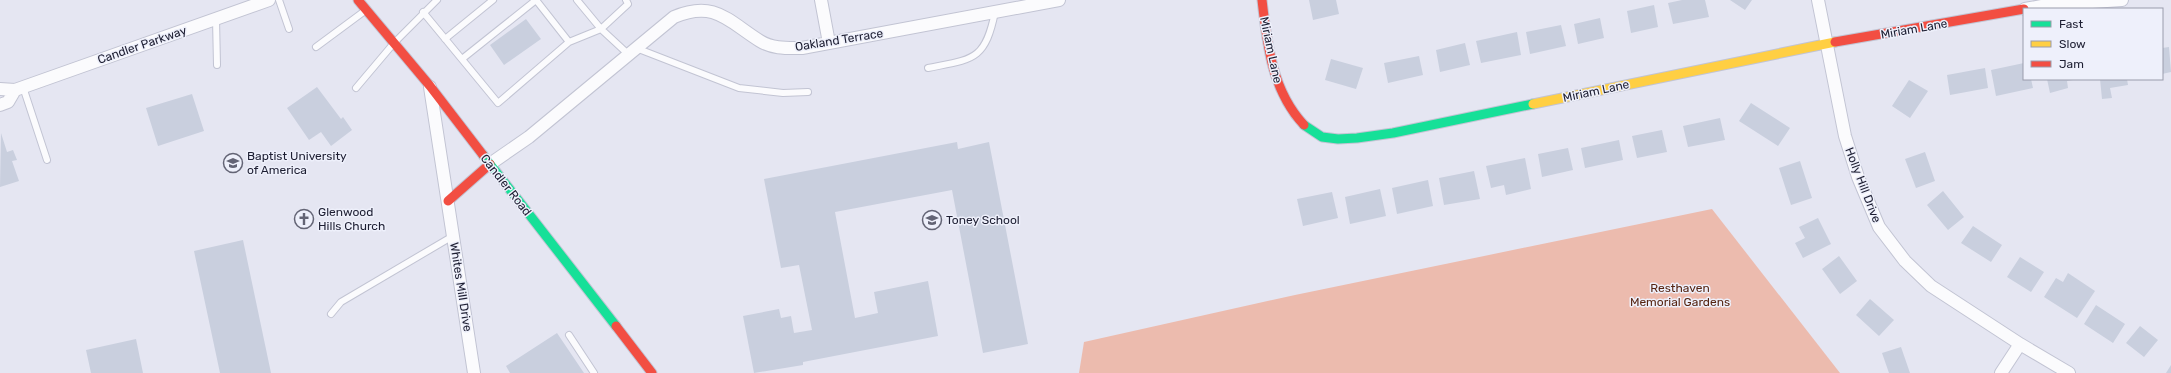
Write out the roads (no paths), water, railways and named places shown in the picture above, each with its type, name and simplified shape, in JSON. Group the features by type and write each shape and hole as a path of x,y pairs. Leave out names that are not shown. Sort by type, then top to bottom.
{"street":[{"name":"Candler Parkway","path":"0,89 19,89 269,0"},
{"name":"Candler Road","path":"358,0 430,86 652,373"},
{"path":"821,0 828,43"},
{"name":"Oakland Terrace","path":"490,164 529,137 632,51 686,10 703,7 720,10 761,42 778,48 802,48 1059,0"},
{"name":"Miriam Lane","path":"1262,0 1266,35 1276,80 1285,104 1301,123 1323,137 1353,139 1393,133 1825,44 2023,9"},
{"name":"Holly Hill Drive","path":"1818,0 1825,44 1845,136 1858,177 1879,228 1905,261 1931,286 2020,344 2069,373"},
{"name":"Miriam Lane","path":"2029,8 2047,3 2122,0"},
{"name":"Whites Mill Drive","path":"430,86 474,373"},
{"name":"Candler Parkway","path":"0,105 8,102 19,89"},
{"path":"448,201 490,164"},
{"path":"2001,373 2020,344"}],"lane":[{"path":"278,0 289,29"},
{"path":"356,88 394,43 423,12 437,0"},
{"path":"445,39 493,0"},
{"path":"462,59 536,0 569,42"},
{"path":"577,0 600,29 632,51 738,88 783,93 808,92"},
{"path":"423,12 498,103 569,42 600,29 628,4 626,0"},
{"path":"316,47 366,10"},
{"path":"928,68 963,61 981,52 991,30 995,12"},
{"path":"216,19 217,65"},
{"path":"19,89 47,160"},
{"path":"331,314 341,302 453,236"},
{"path":"569,335 594,373"}],"place":[{"name":"Baptist University of America","path":"233,163"},
{"name":"Glenwood Hills Church","path":"304,219"},
{"name":"Toney School","path":"932,220"}],"park label":[{"name":"Resthaven Memorial Gardens","path":"1680,295"}]}
